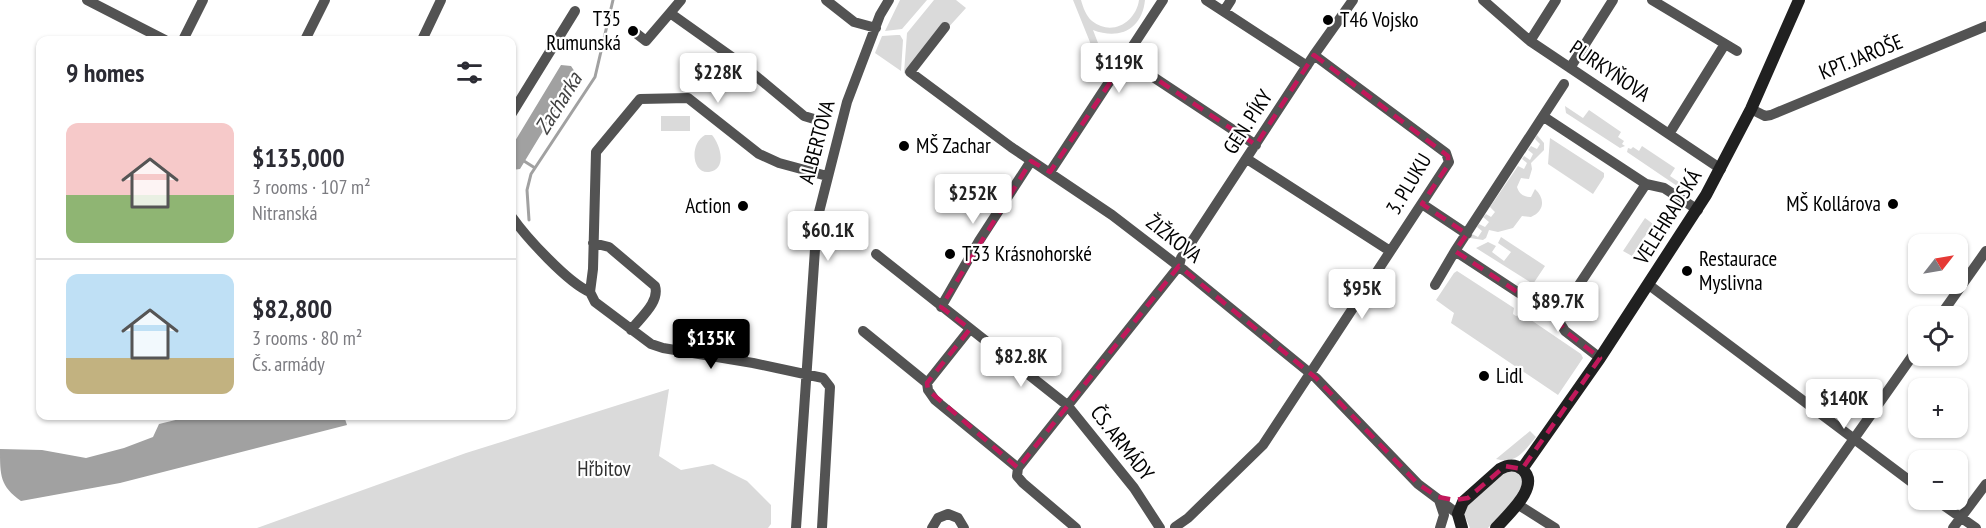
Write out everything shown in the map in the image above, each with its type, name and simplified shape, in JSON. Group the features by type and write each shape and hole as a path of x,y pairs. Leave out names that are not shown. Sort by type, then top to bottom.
{"main road":[{"name":"VELEHRADSKÁ","path":"1522,469 1600,358 1698,210 1751,110 1799,0"},
{"path":"1458,523 1461,505 1468,498 1505,466 1516,466 1526,474 1529,485 1527,491 1496,528"}],"street":[{"path":"87,0 157,36"},
{"path":"185,36 203,0"},
{"path":"307,36 325,0"},
{"path":"424,36 441,0"},
{"path":"637,33 646,41 681,0"},
{"path":"826,0 854,22 876,28"},
{"name":"ALBERTOVA","path":"796,528 817,220 847,102 889,0"},
{"path":"1050,172 1163,0"},
{"path":"1206,0 1307,66"},
{"path":"1224,11 1231,0"},
{"name":"GEN. PÍKY","path":"1018,468 1179,266 1181,258 1314,55 1353,0"},
{"name":"PURKYŇOVA","path":"1483,0 1530,41 1721,169"},
{"path":"1530,41 1556,0"},
{"path":"1570,68 1612,0"},
{"path":"1652,0 1737,51"},
{"path":"516,107 575,11"},
{"path":"670,13 739,62 804,116 814,119"},
{"name":"KPT. JAROŠE","path":"1751,110 1765,116 1770,115 1986,26"},
{"name":"ŽIŽKOVA","path":"945,27 910,72 1031,161 1112,215 1179,266 1310,373 1418,484 1438,497 1458,523"},
{"path":"1669,134 1725,44"},
{"name":"3. PLUKU","path":"1175,527 1188,518 1263,445 1448,165 1448,156 1314,55"},
{"path":"1126,59 1256,145"},
{"path":"1435,285 1564,84"},
{"path":"822,528 830,387 823,378 651,344 595,302 590,292 596,152 640,99 688,98 759,154 779,163 827,176"},
{"path":"1544,117 1646,184 1664,188 1698,210"},
{"path":"1247,159 1390,251"},
{"path":"941,307 1031,161"},
{"path":"1557,318 1646,184"},
{"path":"1422,204 1467,234"},
{"path":"516,223 567,278 590,292"},
{"path":"593,243 609,247 655,286 657,294 655,300 631,330"},
{"path":"1947,306 1986,250"},
{"path":"1455,251 1557,318 1565,331 1600,358"},
{"name":"ČS. ARMÁDY","path":"876,254 1067,405 1134,488 1160,528"},
{"path":"1649,285 1908,480"},
{"path":"927,383 970,329"},
{"path":"863,331 927,383 928,390 935,400 1018,468 1017,476 1023,483 1076,528"},
{"path":"1791,528 1908,362"},
{"path":"1953,528 1986,484"},
{"path":"1440,528 1444,515 1438,497 1454,500 1468,498"},
{"path":"1517,504 1555,528"},
{"path":"1950,510 1976,528"},
{"path":"932,528 938,518 948,514 958,518 964,528"}],"highlighted area":[{"path":"1314,55 1448,156 1448,165 1422,204 1467,234 1455,251 1557,318 1565,331 1600,358 1522,469 1505,466 1468,498 1454,500 1438,497 1418,484 1316,378 1179,266 1018,468 928,390 927,383 970,329 941,307 1031,161 1050,172 1126,59 1256,145"}],"green space":[{"path":"900,0 927,0 902,29 885,31"},
{"path":"934,0 956,0 966,8 906,74 904,73 907,33"},
{"path":"1073,0 1081,0 1090,19 1107,28 1122,25 1128,21 1137,8 1139,0 1145,0 1139,19 1128,30 1112,34 1093,30 1108,69 1102,72"},
{"path":"900,35 903,40 901,71 875,53 882,36"},
{"path":"1565,106 1583,118 1589,110 1621,132 1618,137 1624,141 1622,144 1625,146 1620,148 1566,113"},
{"path":"661,116 690,116 690,131 661,131"},
{"path":"705,135 712,135 718,144 721,156 719,166 709,172 699,168 695,158 696,145"},
{"path":"1537,135 1544,143 1544,150 1531,163 1529,179 1521,178 1517,187 1520,193 1531,197 1535,189 1541,196 1541,208 1531,217 1522,216 1513,228 1498,232 1489,230 1483,240 1470,238 1472,234 1478,237 1482,231 1477,227 1479,224 1485,227 1489,222 1483,217 1486,214 1491,217 1495,212 1490,207 1518,166 1524,169 1527,163 1522,159 1524,156 1530,160 1533,154 1528,150 1531,146 1537,149 1540,144 1535,139"},
{"path":"1550,138 1604,173 1604,177 1593,194 1548,164"},
{"path":"1642,146 1675,168 1670,176 1688,188 1683,190 1627,152 1628,148 1633,147 1639,151"},
{"path":"1645,218 1653,224 1632,256 1623,251"},
{"path":"1501,237 1545,266 1533,284 1476,248 1488,242 1496,246 1492,252 1504,261 1511,252 1498,243"},
{"path":"1457,271 1514,308 1513,314 1516,316 1522,314 1581,354 1583,358 1558,395 1451,323 1454,313 1436,300"},
{"name":"Hřbitov","path":"669,389 659,456 681,470 713,464 747,481 771,505 771,524 768,528 257,528 466,453"},
{"path":"1530,431 1536,437 1519,455 1509,460 1496,459"},
{"path":"1507,471 1518,473 1522,478 1516,496 1488,528 1470,528 1464,514 1468,505"}],"water":[{"path":"561,65 571,66 577,75 520,169 516,170 516,139"},
{"path":"176,420 345,420 347,425 120,483 21,501 14,496 3,480 0,449 42,450 86,458 124,448 153,437 159,424"}],"waterway":[{"name":"Zacharka","path":"529,220 527,190 531,174 595,77 613,0"},
{"path":"524,161 535,168"}],"place":[{"name":"T46 Vojsko","path":"1328,20"},
{"name":"T35 Rumunská","path":"633,31"},
{"name":"MŠ Zachar","path":"904,146"},
{"name":"MŠ Kollárova","path":"1893,204"},
{"name":"Action","path":"743,206"},
{"name":"T33 Krásnohorské","path":"950,254"},
{"name":"Restaurace Myslivna","path":"1687,271"},
{"name":"Lidl","path":"1484,376"}]}
